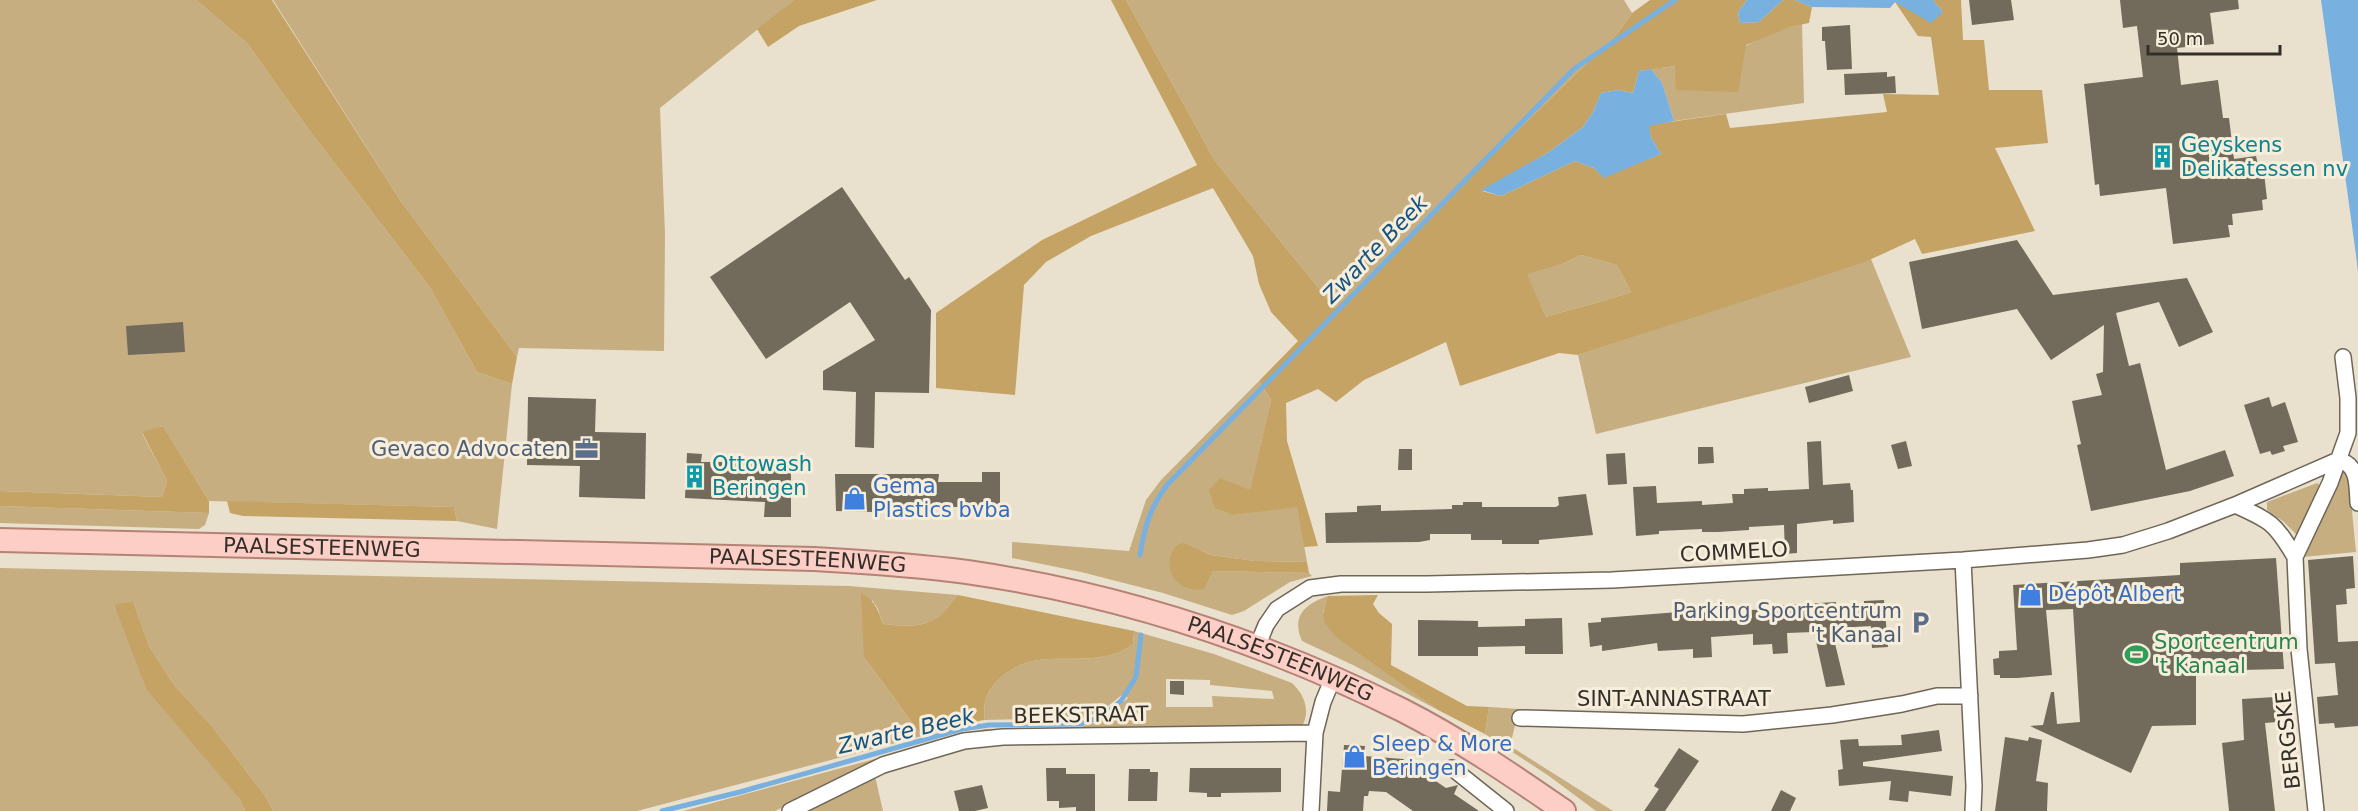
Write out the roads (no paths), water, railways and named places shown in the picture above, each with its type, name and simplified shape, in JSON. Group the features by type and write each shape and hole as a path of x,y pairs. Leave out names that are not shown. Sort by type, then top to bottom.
{"main road":[{"name":"PAALSESTEENWEG","path":"0,540 803,559 900,564 967,572 1066,590 1175,618 1257,647 1333,678 1404,711 1515,777 1564,811"}],"street":[{"path":"2295,557 2330,483 2348,433 2348,398 2343,357"},
{"path":"2338,460 2348,462 2355,470 2358,502"},
{"name":"COMMELO","path":"1257,647 1266,625 1284,603 1310,588 1341,584 1612,580 1963,561 2123,545 2168,531 2235,505 2338,460"},
{"path":"2235,505 2264,517 2279,530 2295,557"},
{"name":"BERGSKE","path":"2295,557 2299,649 2316,811"},
{"path":"1963,561 1973,811"},
{"path":"1311,811 1315,733 1323,702 1333,678"},
{"name":"SINT-ANNASTRAAT","path":"1520,718 1743,724 1832,715 1937,696 1970,696"},
{"name":"BEEKSTRAAT","path":"790,811 883,765 964,741 1003,737 1315,733"},
{"path":"1452,768 1506,811"}],"water":[{"path":"1747,0 1783,0 1759,22 1740,23 1738,12"},
{"path":"1795,0 1933,0 1943,12 1931,23 1895,2 1890,8 1812,7"},
{"path":"2321,0 2358,0 2358,272 2356,255"},
{"path":"1651,69 1662,83 1674,121 1649,126 1651,137 1661,154 1604,178 1594,168 1575,161 1501,196 1481,190 1549,152 1583,127 1593,112 1601,93 1618,90 1633,93 1639,71"}],"waterway":[{"name":"Zwarte Beek","path":"1140,555 1149,518 1167,485 1574,69 1675,0"},
{"name":"Zwarte Beek","path":"662,811 740,792 962,729 989,725 1081,724 1103,716 1121,701 1136,677 1141,635"}],"place":[{"name":"Geyskens Delikatessen nv","path":"2163,157"},
{"name":"Gevaco Advocaten","path":"586,449"},
{"name":"Ottowash Beringen","path":"694,476"},
{"name":"Gema Plastics bvba","path":"855,498"},
{"name":"Dépôt Albert","path":"2030,594"},
{"name":"Parking Sportcentrum 't Kanaal","path":"1920,623"},
{"name":"Sportcentrum 't Kanaal","path":"2136,654"},
{"name":"Sleep & More Beringen","path":"1354,756"}]}
